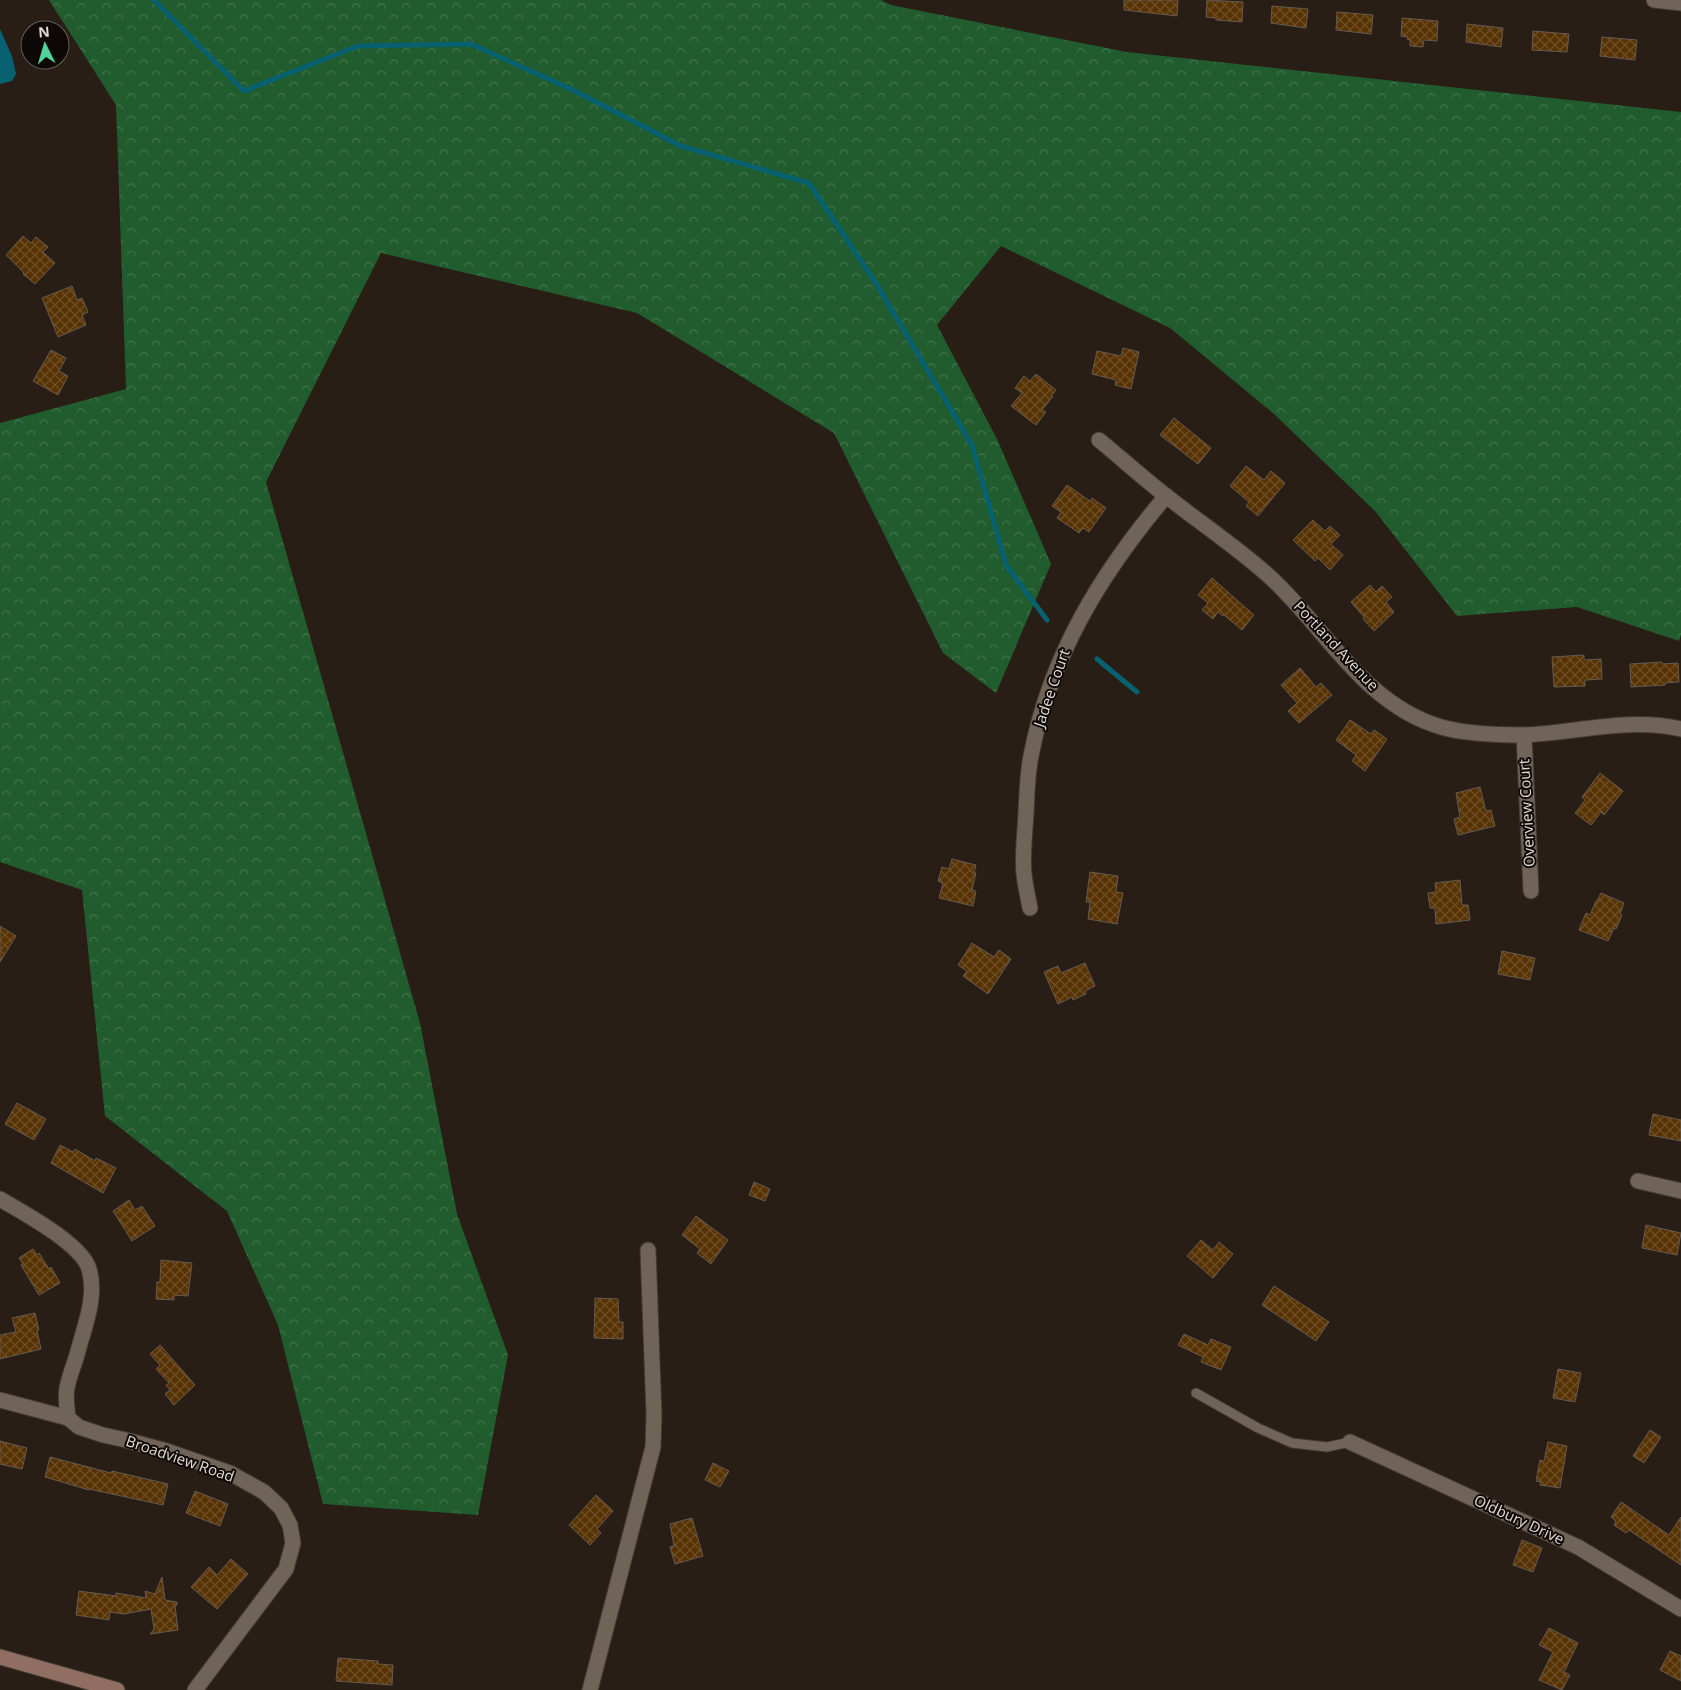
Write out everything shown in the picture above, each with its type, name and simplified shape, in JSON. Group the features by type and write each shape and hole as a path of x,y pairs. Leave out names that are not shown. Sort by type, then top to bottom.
{"main road":[{"path":"0,1657 117,1690"}],"street":[{"path":"1654,0 1681,3"},
{"name":"Portland Avenue","path":"1099,440 1166,496 1230,543 1271,577 1348,663 1374,688 1413,716 1441,727 1473,732 1524,735 1611,725 1637,724 1664,725 1681,729"},
{"name":"Jadee Court","path":"1030,908 1024,874 1026,797 1030,757 1045,700 1061,657 1095,591 1139,528 1166,496"},
{"name":"Overview Court","path":"1524,735 1531,891"},
{"path":"1638,1182 1681,1191"},
{"path":"1,1198 38,1221 68,1244 81,1256 89,1267 92,1287 88,1314 67,1388 68,1418"},
{"path":"590,1690 653,1447 654,1415 648,1250"},
{"name":"Broadview Road","path":"0,1400 68,1418 79,1427 167,1451 230,1473 264,1492 281,1508 290,1525 293,1543 286,1568 194,1690"},
{"name":"Oldbury Drive","path":"1350,1442 1578,1547 1681,1609"}],"lane":[{"path":"1196,1392 1258,1428 1292,1443 1327,1447 1350,1442"}],"green space":[{"path":"49,0 881,0 891,5 1127,52 1681,112 1681,635 1679,641 1577,607 1457,616 1375,511 1274,414 1170,328 1001,246 937,325 997,439 1051,564 996,693 943,653 834,433 637,313 381,253 266,482 420,1023 457,1214 508,1355 478,1515 323,1504 278,1325 227,1211 105,1116 82,890 0,862 0,423 126,389 116,105 70,33 70,20 62,20"}],"water":[{"path":"0,29 12,56 16,74 12,81 0,84"}],"building":[{"path":"1124,0 1178,0 1177,16 1124,10"},
{"path":"1207,0 1243,2 1242,22 1216,20 1216,18 1206,17"},
{"path":"1272,6 1308,9 1306,28 1271,23"},
{"path":"1337,12 1373,15 1371,34 1336,30"},
{"path":"1402,18 1438,21 1437,41 1424,40 1423,47 1410,46 1408,37 1401,36"},
{"path":"1467,24 1503,28 1501,47 1466,42"},
{"path":"1533,31 1569,34 1567,52 1532,50"},
{"path":"1602,37 1637,40 1635,60 1600,56"},
{"path":"23,236 31,243 36,237 48,247 43,252 55,263 35,284 6,255"},
{"path":"72,286 77,300 82,298 88,312 82,315 86,325 58,337 42,298"},
{"path":"1123,348 1139,352 1131,389 1115,385 1116,380 1092,374 1097,351 1121,356"},
{"path":"51,350 66,358 59,371 68,376 58,395 33,381"},
{"path":"1036,374 1056,390 1042,410 1046,412 1036,425 1011,406 1022,393 1015,388 1024,376 1030,381"},
{"path":"1174,418 1211,448 1198,464 1160,435"},
{"path":"1246,466 1264,480 1271,471 1285,483 1258,516 1246,506 1249,502 1230,486"},
{"path":"1067,485 1090,501 1092,498 1106,508 1089,532 1083,528 1079,533 1057,518 1061,512 1052,506"},
{"path":"1313,520 1325,531 1330,526 1340,535 1331,544 1343,555 1330,570 1318,558 1315,561 1293,540"},
{"path":"1212,578 1254,615 1242,630 1218,612 1213,619 1202,610 1208,603 1198,595"},
{"path":"1370,585 1376,592 1382,586 1392,597 1386,602 1394,612 1374,631 1351,602"},
{"path":"1584,655 1584,660 1601,659 1602,679 1585,680 1585,686 1554,687 1552,657"},
{"path":"1662,662 1662,664 1678,663 1679,682 1665,683 1665,685 1631,687 1630,664"},
{"path":"1300,668 1316,687 1321,683 1332,695 1299,723 1288,711 1297,703 1281,685"},
{"path":"1350,720 1371,734 1374,730 1387,739 1365,771 1352,761 1356,755 1336,740"},
{"path":"1600,773 1623,791 1604,815 1601,812 1591,825 1575,813 1585,800 1582,797"},
{"path":"1480,787 1486,811 1491,810 1495,826 1458,835 1454,819 1460,817 1456,793"},
{"path":"952,859 976,865 972,890 976,891 973,906 939,898 943,883 938,881 942,867 949,869"},
{"path":"1090,872 1118,876 1116,892 1123,893 1117,924 1088,919 1090,902 1086,902"},
{"path":"1460,880 1462,905 1468,905 1470,920 1436,924 1435,908 1430,908 1428,893 1436,892 1435,883"},
{"path":"1601,893 1624,903 1620,914 1622,915 1608,941 1579,930 1586,913 1590,915"},
{"path":"0,926 16,936 0,962"},
{"path":"972,943 994,957 999,950 1011,959 988,994 963,976 967,971 958,965"},
{"path":"1502,951 1535,958 1530,980 1498,974"},
{"path":"1085,963 1095,986 1085,991 1086,994 1073,1000 1072,997 1058,1004 1044,972 1058,966 1061,973"},
{"path":"17,1103 46,1119 34,1140 5,1124"},
{"path":"1653,1114 1681,1120 1681,1141 1649,1135"},
{"path":"60,1145 73,1152 75,1149 95,1161 96,1158 116,1168 103,1193 51,1163"},
{"path":"754,1182 770,1189 765,1201 749,1195"},
{"path":"129,1200 135,1210 142,1206 155,1226 132,1241 113,1211"},
{"path":"696,1216 728,1240 711,1264 697,1253 700,1249 682,1235"},
{"path":"1646,1225 1681,1233 1677,1255 1642,1248"},
{"path":"1201,1240 1213,1250 1219,1242 1233,1254 1213,1278 1187,1256"},
{"path":"33,1249 37,1255 39,1253 49,1269 51,1267 60,1283 39,1295 21,1265 23,1264 19,1258"},
{"path":"161,1260 192,1263 188,1296 174,1295 174,1300 156,1299 157,1282 160,1282"},
{"path":"1274,1286 1329,1322 1316,1341 1262,1305"},
{"path":"595,1298 618,1299 619,1322 623,1322 623,1339 594,1338"},
{"path":"35,1313 41,1349 0,1359 0,1335 16,1332 12,1318"},
{"path":"1184,1334 1208,1345 1211,1339 1231,1347 1221,1370 1201,1362 1203,1357 1178,1345"},
{"path":"160,1345 195,1385 174,1405 165,1394 170,1390 166,1385 169,1383 156,1369 160,1365 150,1354"},
{"path":"1558,1369 1581,1373 1575,1402 1553,1398"},
{"path":"1650,1430 1661,1437 1644,1463 1633,1456"},
{"path":"0,1441 27,1448 22,1469 0,1464"},
{"path":"1548,1442 1567,1446 1560,1488 1540,1485 1541,1482 1536,1481 1540,1460 1544,1461"},
{"path":"50,1457 111,1473 112,1471 168,1484 163,1505 89,1490 45,1477"},
{"path":"713,1463 729,1471 720,1487 705,1480"},
{"path":"195,1491 228,1504 220,1526 186,1513"},
{"path":"596,1495 613,1511 597,1529 601,1533 590,1545 569,1525"},
{"path":"1621,1502 1669,1535 1681,1517 1681,1565 1629,1530 1626,1533 1614,1525 1616,1521 1611,1517"},
{"path":"692,1518 703,1556 675,1564 670,1547 674,1546 670,1524"},
{"path":"1522,1540 1542,1548 1533,1572 1513,1565"},
{"path":"231,1559 248,1574 217,1609 191,1587 209,1567 217,1575"},
{"path":"162,1577 165,1600 177,1602 175,1606 178,1630 150,1634 154,1629 151,1609 124,1614 110,1612 109,1620 76,1615 79,1591 116,1596 116,1593 146,1598 145,1591 155,1594"},
{"path":"1549,1628 1578,1643 1564,1672 1570,1675 1562,1690 1539,1680 1553,1652 1539,1645"},
{"path":"1670,1651 1681,1656 1681,1681 1660,1670"},
{"path":"338,1658 378,1661 378,1664 393,1665 392,1685 336,1681"}],"waterway":[{"path":"154,0 244,91 358,46 471,44 575,91 681,146 809,183 877,285 972,445 1006,565 1047,620"},
{"path":"1097,659 1137,692"}]}
